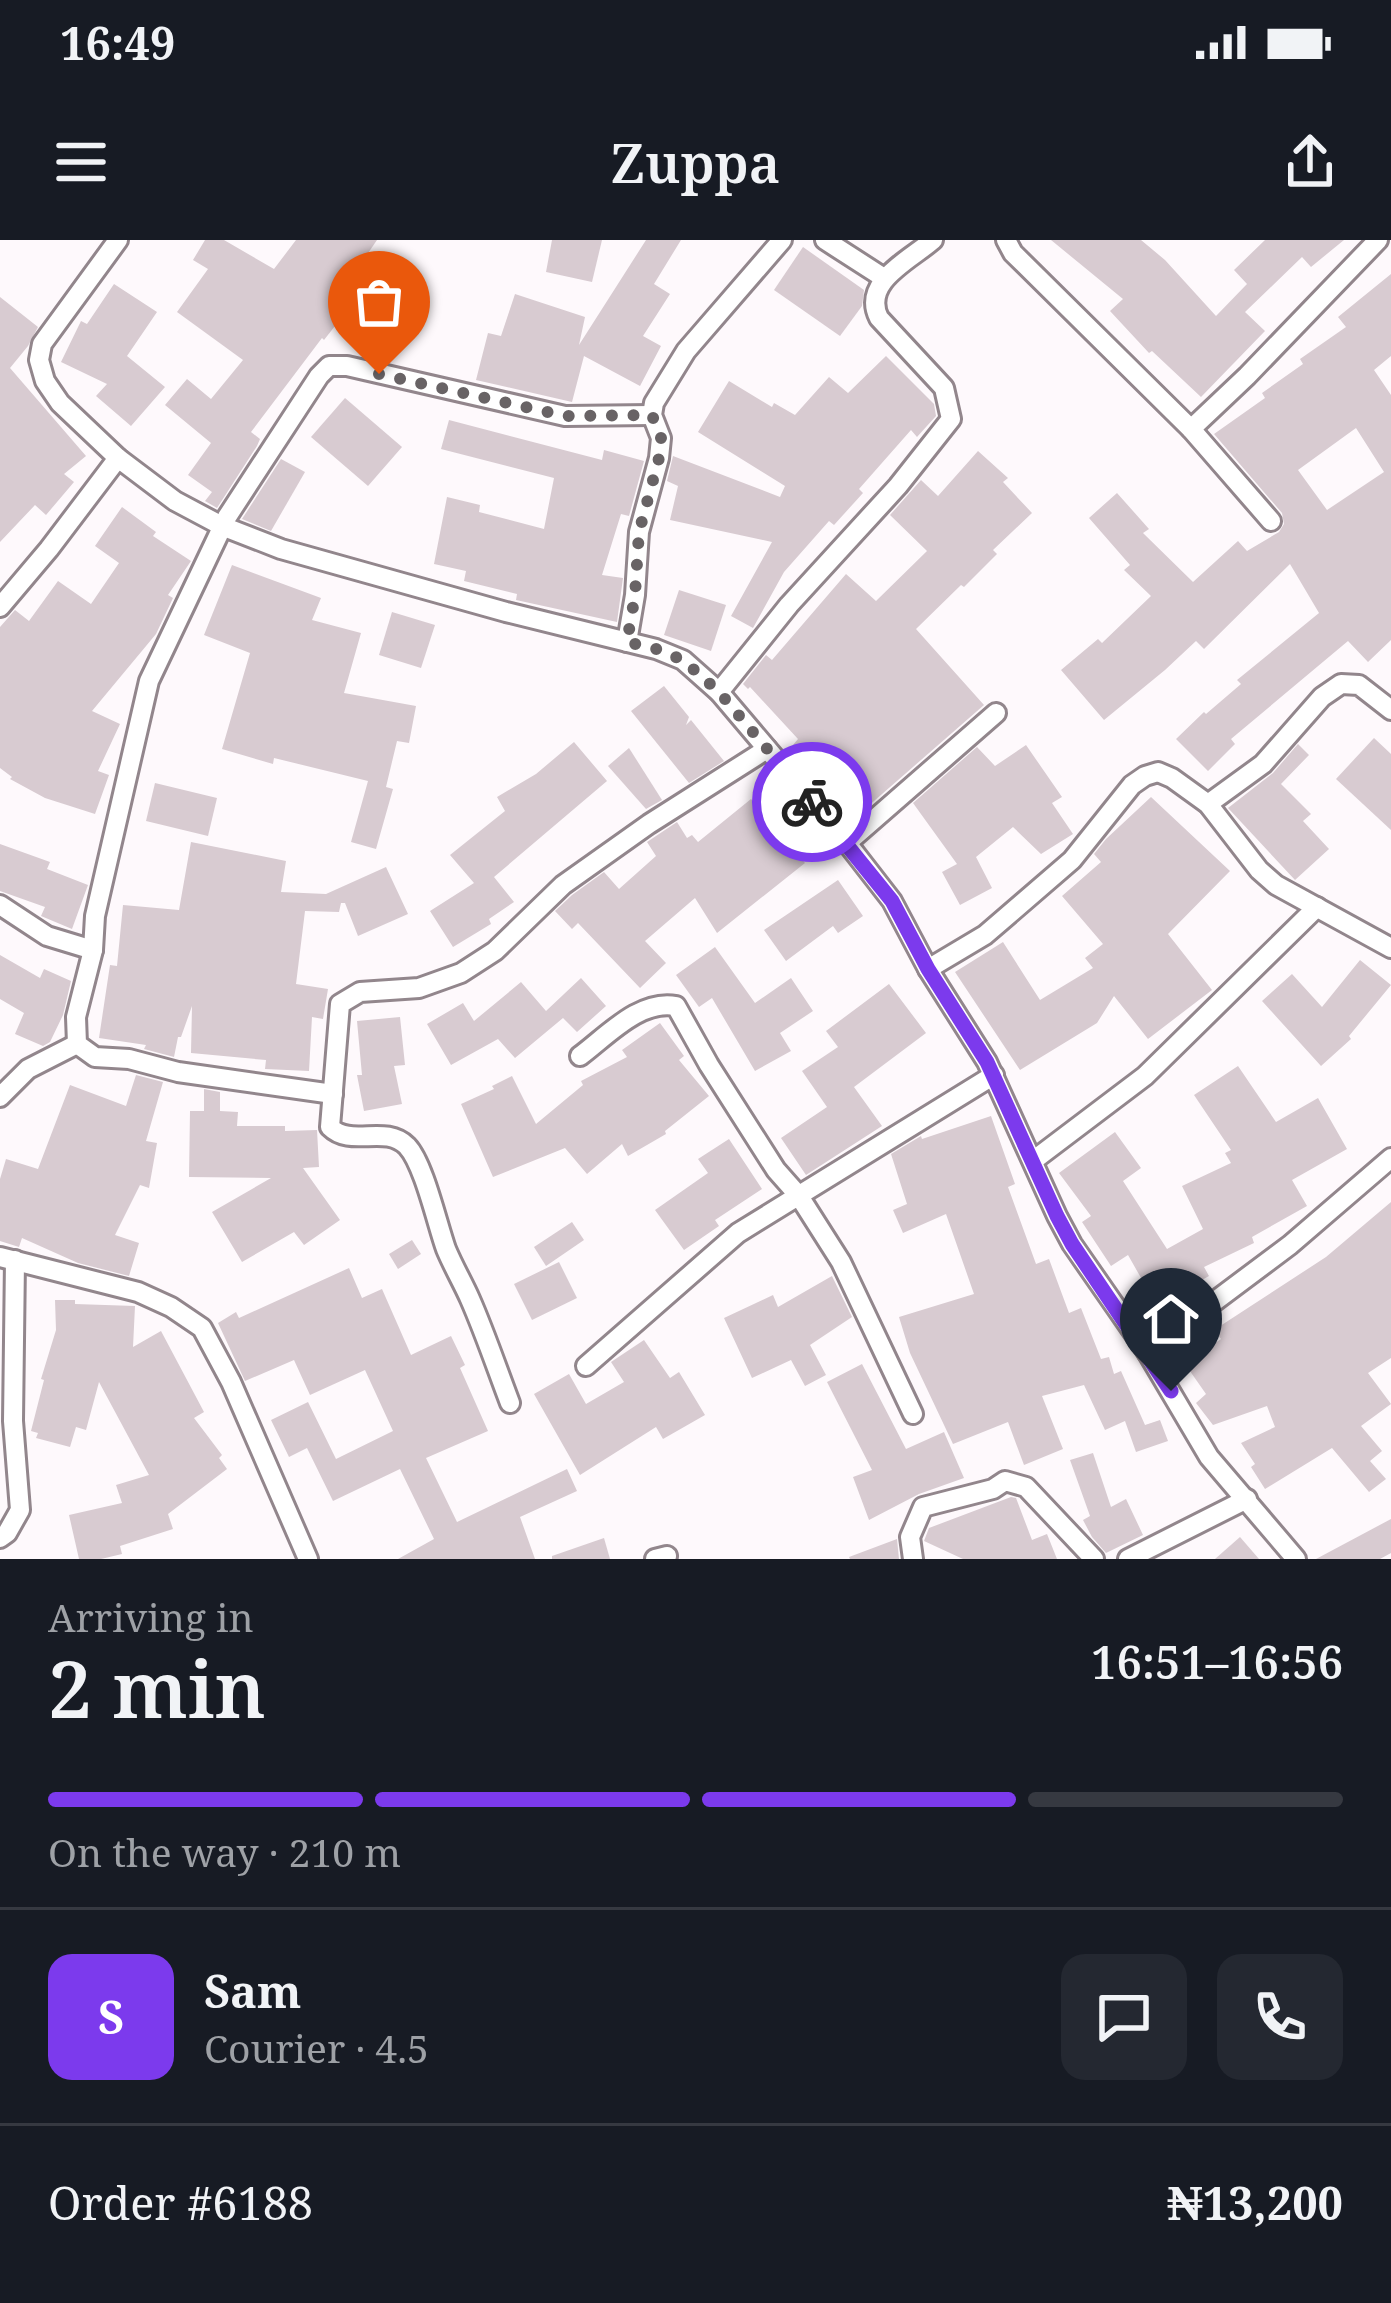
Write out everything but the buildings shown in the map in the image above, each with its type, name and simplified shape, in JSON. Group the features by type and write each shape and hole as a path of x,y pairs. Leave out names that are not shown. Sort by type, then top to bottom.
{"street":[{"path":"118,240 42,344 39,360 45,381 60,403 118,458 176,501 222,526 280,549 656,649 683,660 719,692 892,901 994,1075 1072,1244 1147,1352 1209,1457 1296,1559"},
{"path":"627,642 639,532 659,458 661,438 652,415 654,404 686,351 782,240"},
{"path":"825,240 884,278"},
{"path":"719,692 951,419 944,388 874,307 884,278 932,240"},
{"path":"1006,240 1013,253 1191,429 1270,521"},
{"path":"1191,429 1378,240"},
{"path":"333,1094 95,1057 77,1043 76,1017 93,950 95,916 149,681 222,526 329,366 347,366 565,416 652,415"},
{"path":"0,607 118,458"},
{"path":"1208,804 1263,764 1322,697 1341,684 1359,685 1391,710"},
{"path":"847,843 996,713"},
{"path":"510,1403 410,1148 388,1136 349,1137 330,1127 340,1004 360,992 419,988 461,973 495,951 563,885 767,749"},
{"path":"928,969 985,934 1072,860 1132,784 1158,772 1208,804 1276,885 1391,948"},
{"path":"0,905 47,936 93,950"},
{"path":"1034,1160 1145,1076 1317,907"},
{"path":"580,1056 642,1010 660,1004 676,1006 776,1171 799,1196 841,1262 914,1414"},
{"path":"0,1097 28,1069 77,1043"},
{"path":"586,1366 738,1233 994,1075"},
{"path":"1147,1352 1290,1246 1391,1158"},
{"path":"0,1538 8,1533 20,1510 7,1259 138,1292 202,1328 231,1382 308,1559"},
{"path":"913,1559 910,1537 923,1508 1006,1481 1026,1486 1094,1559"},
{"path":"1128,1559 1247,1499"}],"way so far":[{"path":"379,374 565,416 652,415 661,438 659,458 639,532 627,642 683,660 719,692 812,802"}],"route":[{"path":"812,802 892,901 987,1062 1072,1244 1171,1391"}]}
